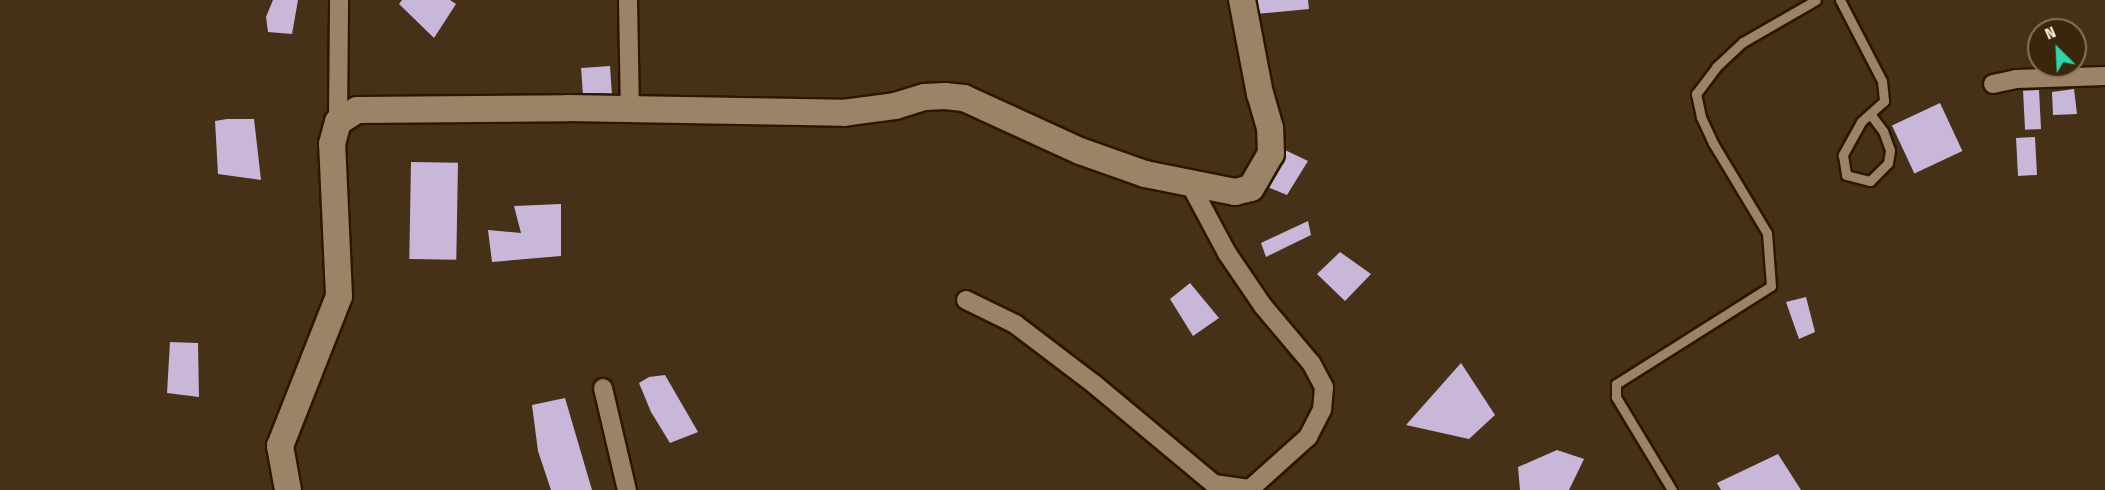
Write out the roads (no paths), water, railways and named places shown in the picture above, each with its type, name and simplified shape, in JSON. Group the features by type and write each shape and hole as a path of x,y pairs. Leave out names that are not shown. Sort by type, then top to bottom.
{"street":[{"path":"288,490 280,446 339,296 332,144 338,122 339,0"},
{"path":"628,0 630,110"},
{"path":"338,122 357,110 547,108 843,113 895,106 925,97 964,98 1080,151 1145,174 1235,192 1251,188 1271,154 1270,129 1260,94 1242,0"},
{"path":"1992,84 2016,79 2105,76"},
{"path":"966,300 1015,324 1094,384 1214,484 1250,489 1308,438 1322,410 1324,387 1311,363 1263,306 1227,253 1190,184"},
{"path":"603,388 627,490"}],"lane":[{"path":"1672,490 1616,397 1616,384 1632,371 1771,286 1767,233 1713,143 1701,117 1696,94 1716,67 1743,42 1816,0"},
{"path":"1840,0 1882,81 1884,101 1861,122 1843,156 1846,175 1870,181 1888,163 1890,150 1883,131 1870,114"}]}
